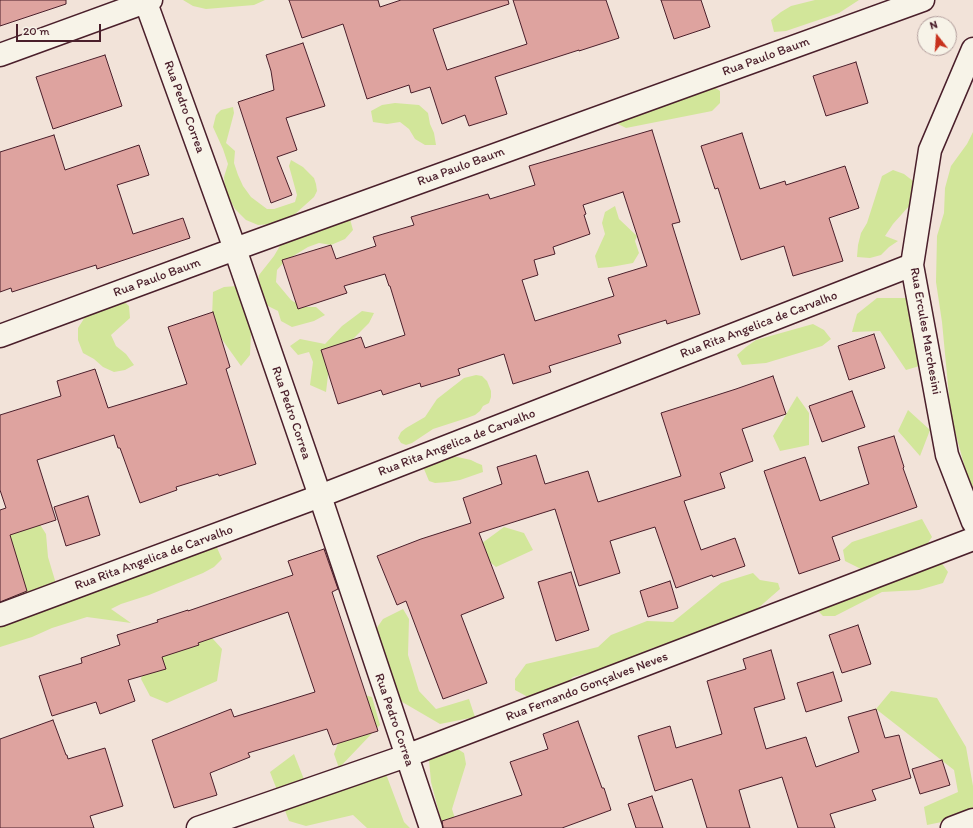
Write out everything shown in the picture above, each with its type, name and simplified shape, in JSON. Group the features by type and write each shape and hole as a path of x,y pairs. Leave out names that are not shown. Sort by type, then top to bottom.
{"street":[{"name":"Rua Paulo Baum","path":"0,336 235,249 923,0"},
{"name":"Rua Pedro Correa","path":"147,1 235,249 320,496 431,828"},
{"path":"0,55 147,1"},
{"name":"Rua Ercules Marchesini","path":"973,50 930,150 912,265 947,455 973,522"},
{"name":"Rua Rita Angelica de Carvalho","path":"0,614 320,496 912,265"},
{"name":"Rua Fernando Gonçalves Neves","path":"198,828 406,756 973,539"},
{"path":"952,828 973,820"}],"green space":[{"path":"183,0 265,0 254,5 206,9 193,6"},
{"path":"815,0 859,0 839,13 786,31 774,32 771,20 781,12 791,6"},
{"path":"707,82 720,91 720,103 712,111 626,128 616,123 622,113"},
{"path":"395,103 419,105 428,113 436,145 425,145 415,139 409,129 400,122 387,124 373,122 371,111 382,105"},
{"path":"233,107 234,113 226,143 235,151 234,163 238,175 243,186 251,197 267,209 274,209 295,202 297,195 289,166 291,160 303,167 314,178 317,191 314,197 295,214 284,220 272,224 258,225 246,220 235,209 225,191 224,177 228,164 213,127 216,115 221,110"},
{"path":"973,132 973,497 951,417 942,322 936,282 937,236 944,213 945,188 951,166 967,144"},
{"path":"893,170 904,174 913,181 913,194 910,205 893,224 885,236 898,241 881,255 870,258 857,257 861,233 867,223 882,176"},
{"path":"615,206 619,219 637,236 635,241 639,253 633,263 598,268 595,256 605,234 602,223 605,212"},
{"path":"350,219 353,230 345,239 331,245 319,243 308,247 285,261 277,270 276,282 291,300 303,307 316,307 325,315 314,321 292,327 281,321 278,311 268,306 259,298 257,287 259,275 274,256 281,244 290,236"},
{"path":"237,286 249,320 251,333 250,355 241,366 221,338 212,317 213,292 224,287"},
{"path":"119,297 129,306 130,318 111,335 116,346 126,354 134,365 125,370 114,372 103,367 94,359 83,353 78,340 78,328 93,308"},
{"path":"877,298 914,298 925,306 939,343 933,362 906,370 880,331 852,332 857,314"},
{"path":"362,311 374,313 369,323 343,349 329,367 326,392 310,385 313,362 309,352 298,355 290,346 300,339 325,344 342,326"},
{"path":"813,324 824,330 831,339 822,346 766,363 742,365 737,355 756,340"},
{"path":"476,375 482,376 487,381 491,391 489,403 483,406 475,415 433,429 412,443 406,445 401,443 398,438 401,432 425,417 437,399 464,378"},
{"path":"797,396 809,413 809,445 780,451 773,436"},
{"path":"908,410 930,430 920,456 898,431"},
{"path":"453,456 471,460 482,465 483,472 460,480 448,482 435,483 429,481 424,469 427,464"},
{"path":"922,519 932,537 925,547 861,569 845,561 843,550 852,542"},
{"path":"39,523 46,534 48,557 60,597 214,541 222,559 214,567 203,573 111,609 131,623 87,617 0,647 0,586 6,531"},
{"path":"504,527 524,533 533,550 496,567 474,549"},
{"path":"941,562 948,572 943,583 919,590 882,592 835,616 823,616 815,608"},
{"path":"753,573 760,580 778,583 780,589 749,616 725,621 709,636 652,648 626,663 573,677 553,697 537,702 515,690 515,679 526,664 598,647 611,635 647,621 673,622 721,583"},
{"path":"403,609 409,619 408,655 419,691 436,709 469,699 475,717 440,724 392,696 380,662 376,629 383,619"},
{"path":"205,630 222,649 217,681 167,703 150,696 141,679 148,656"},
{"path":"891,691 937,698 966,747 973,786 973,812 971,816 927,825 924,807 958,792 954,770 876,709"},
{"path":"360,694 372,697 380,725 339,768 334,754 355,698"},
{"path":"448,743 464,753 466,764 452,809 458,828 443,828 431,782 429,760 443,744"},
{"path":"294,754 307,787 386,774 404,822 410,828 367,828 353,815 306,826 289,821 270,772"}],"building":[{"path":"0,0 66,0 66,4 0,26"},
{"path":"289,0 378,0 380,7 401,0 508,0 509,4 433,29 447,70 527,44 513,0 606,0 619,38 495,77 507,114 469,126 465,115 442,124 430,87 411,93 409,85 367,99 343,24 302,38"},
{"path":"661,0 701,0 710,27 674,39"},
{"path":"303,43 325,106 286,118 297,150 277,157 292,195 271,203 238,102 274,90 271,71 266,55"},
{"path":"105,55 122,106 53,129 36,77"},
{"path":"856,62 868,103 826,116 813,76"},
{"path":"652,130 680,222 672,224 700,314 667,324 666,320 618,335 621,343 549,366 551,372 513,384 504,354 458,369 460,375 421,387 420,383 383,395 381,390 338,404 321,350 361,337 365,348 405,335 390,286 385,274 344,286 347,293 298,309 282,260 331,245 336,259 376,246 373,237 414,225 411,217 488,194 490,199 535,185 529,166","holes":["623,192 647,266 608,278 614,296 535,321 522,280 538,275 534,260 555,254 553,247 590,234 584,215 586,214 583,205"]},
{"path":"742,133 760,189 785,181 786,185 845,166 859,208 829,218 843,261 793,276 784,246 741,260 718,188 715,189 701,146"},
{"path":"54,135 65,170 139,145 149,175 117,185 133,234 183,218 190,238 97,269 96,265 12,292 11,288 0,292 0,152"},
{"path":"213,312 230,367 226,369 256,464 219,476 218,474 176,487 177,490 140,503 114,435 37,460 56,520 10,535 27,591 0,602 0,510 6,508 0,490 0,415 61,396 57,381 95,369 108,408 187,384 168,327"},
{"path":"874,334 885,368 849,380 838,346"},
{"path":"773,376 786,414 742,429 753,461 720,473 725,488 684,501 701,550 735,538 745,566 713,577 712,575 676,588 655,527 610,541 620,573 579,586 555,509 479,533 504,598 461,615 487,683 443,699 406,601 397,605 377,556 421,539 471,523 463,498 502,484 497,467 536,455 545,484 588,471 598,502 681,476 661,413"},
{"path":"852,391 865,427 822,442 809,406"},
{"path":"894,436 904,467 903,468 917,507 832,537 840,560 799,574 764,471 805,457 820,501 869,484 858,447"},
{"path":"88,496 100,535 66,546 54,507"},
{"path":"324,549 338,589 332,592 378,731 333,745 327,729 248,753 250,757 210,773 217,795 174,808 152,740 231,709 234,717 315,692 288,612 162,657 166,669 128,680 135,701 100,714 96,702 52,716 39,676 82,663 81,658 120,645 117,635 158,622 157,620 293,575 288,561"},
{"path":"571,572 589,630 556,641 538,582"},
{"path":"670,581 678,608 648,617 640,591"},
{"path":"858,625 871,664 842,673 829,635"},
{"path":"771,650 785,699 754,708 766,749 806,737 816,767 859,752 848,717 876,709 885,738 899,735 911,778 872,790 876,800 830,814 835,828 798,828 782,777 739,790 750,828 707,828 692,779 655,791 638,736 670,726 676,748 722,734 707,681 746,669 743,659"},
{"path":"833,672 842,701 806,712 797,683"},
{"path":"53,720 68,759 105,748 123,806 90,816 94,828 0,828 0,739"},
{"path":"578,721 611,810 562,828 443,828 442,821 522,795 510,762 548,749 543,734"},
{"path":"942,760 950,785 920,794 912,769"},
{"path":"652,796 663,828 636,828 628,804"}]}
